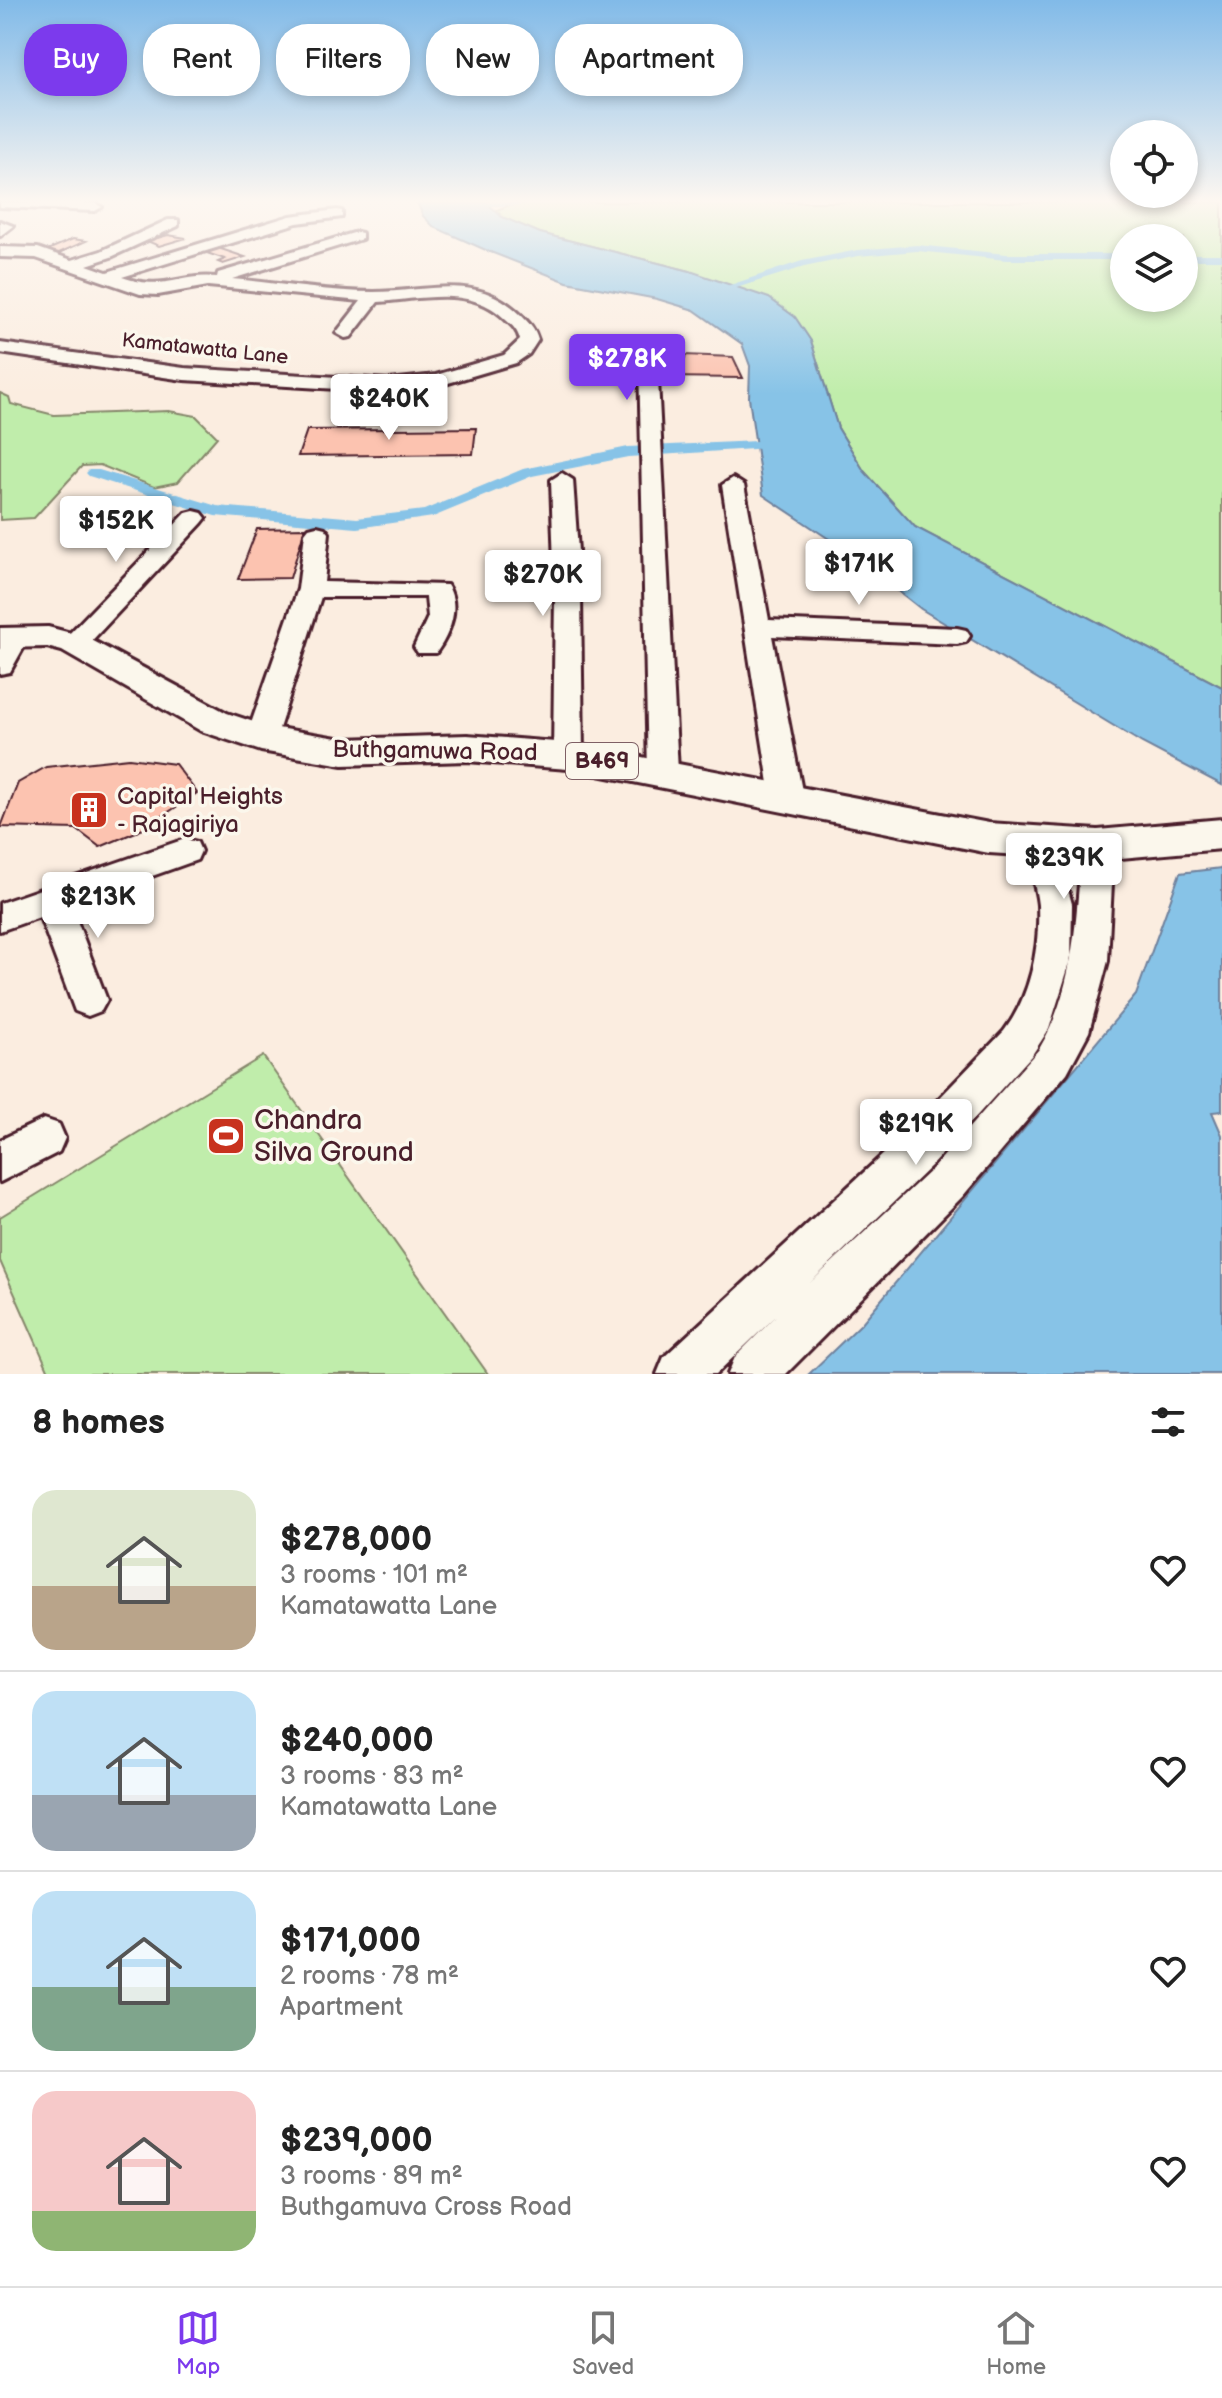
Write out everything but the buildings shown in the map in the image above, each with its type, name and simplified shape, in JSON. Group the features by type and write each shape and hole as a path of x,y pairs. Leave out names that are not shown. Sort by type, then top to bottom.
{"main road":[{"name":"Buthgamuwa Road","path":"6,647 48,637 74,644 214,722 261,738 343,752 467,748 568,756 787,796 989,838 1039,844 1098,845 1222,834"}],"street":[{"path":"74,266 140,289 158,290 208,281 258,266"},
{"path":"103,278 142,266"},
{"path":"283,266 308,275"},
{"path":"208,281 373,297"},
{"name":"Kamatawatta Lane","path":"0,348 184,374 389,386 438,380 510,359 523,350 529,340 527,331 489,298 462,291 373,297"},
{"path":"345,333 373,297"},
{"path":"648,360 663,772"},
{"path":"302,397 322,383"},
{"path":"562,480 568,594 568,756"},
{"path":"733,485 787,796"},
{"path":"74,644 194,518"},
{"path":"261,738 311,589 317,533"},
{"path":"311,589 438,590 441,617 427,647"},
{"path":"758,627 957,636"},
{"path":"681,1374 916,1152 1018,1043 1036,1018 1053,959 1055,904 1039,844"},
{"path":"752,1374 947,1183 1053,1061 1070,1032 1090,961 1098,845"},
{"path":"0,917 185,851"},
{"path":"51,899 88,1000"},
{"path":"0,1162 44,1138"},
{"path":"777,1283 810,1318"}],"green space":[{"path":"671,266 1110,266 1110,312 1198,312 1198,266 1222,266 1222,687 915,527 864,471 838,428 811,341 690,271"},
{"path":"0,393 9,397 11,404 54,415 169,411 196,416 217,437 178,482 154,487 100,465 82,466 34,518 0,520"},
{"name":"Chandra Silva Ground","path":"263,1056 488,1374 50,1374 0,1261 0,1217"}],"water":[{"path":"527,266 671,266 769,298 795,317 811,341 838,428 864,471 915,527 1222,687 1222,785 1142,743 921,609 850,553 763,495 749,398 750,366 742,344 694,310 657,299 567,282"},
{"path":"1222,868 1222,1111 1212,1112 1222,1135 1222,1374 809,1374 861,1324 1136,995 1180,873"}],"waterway":[{"path":"733,286 795,266"},
{"path":"94,473 215,511 357,523 427,514 528,472 628,452 781,444"}],"place":[{"name":"Capital Heights - Rajagiriya","path":"89,810"},
{"name":"Chandra Silva Ground","path":"226,1136"}]}
